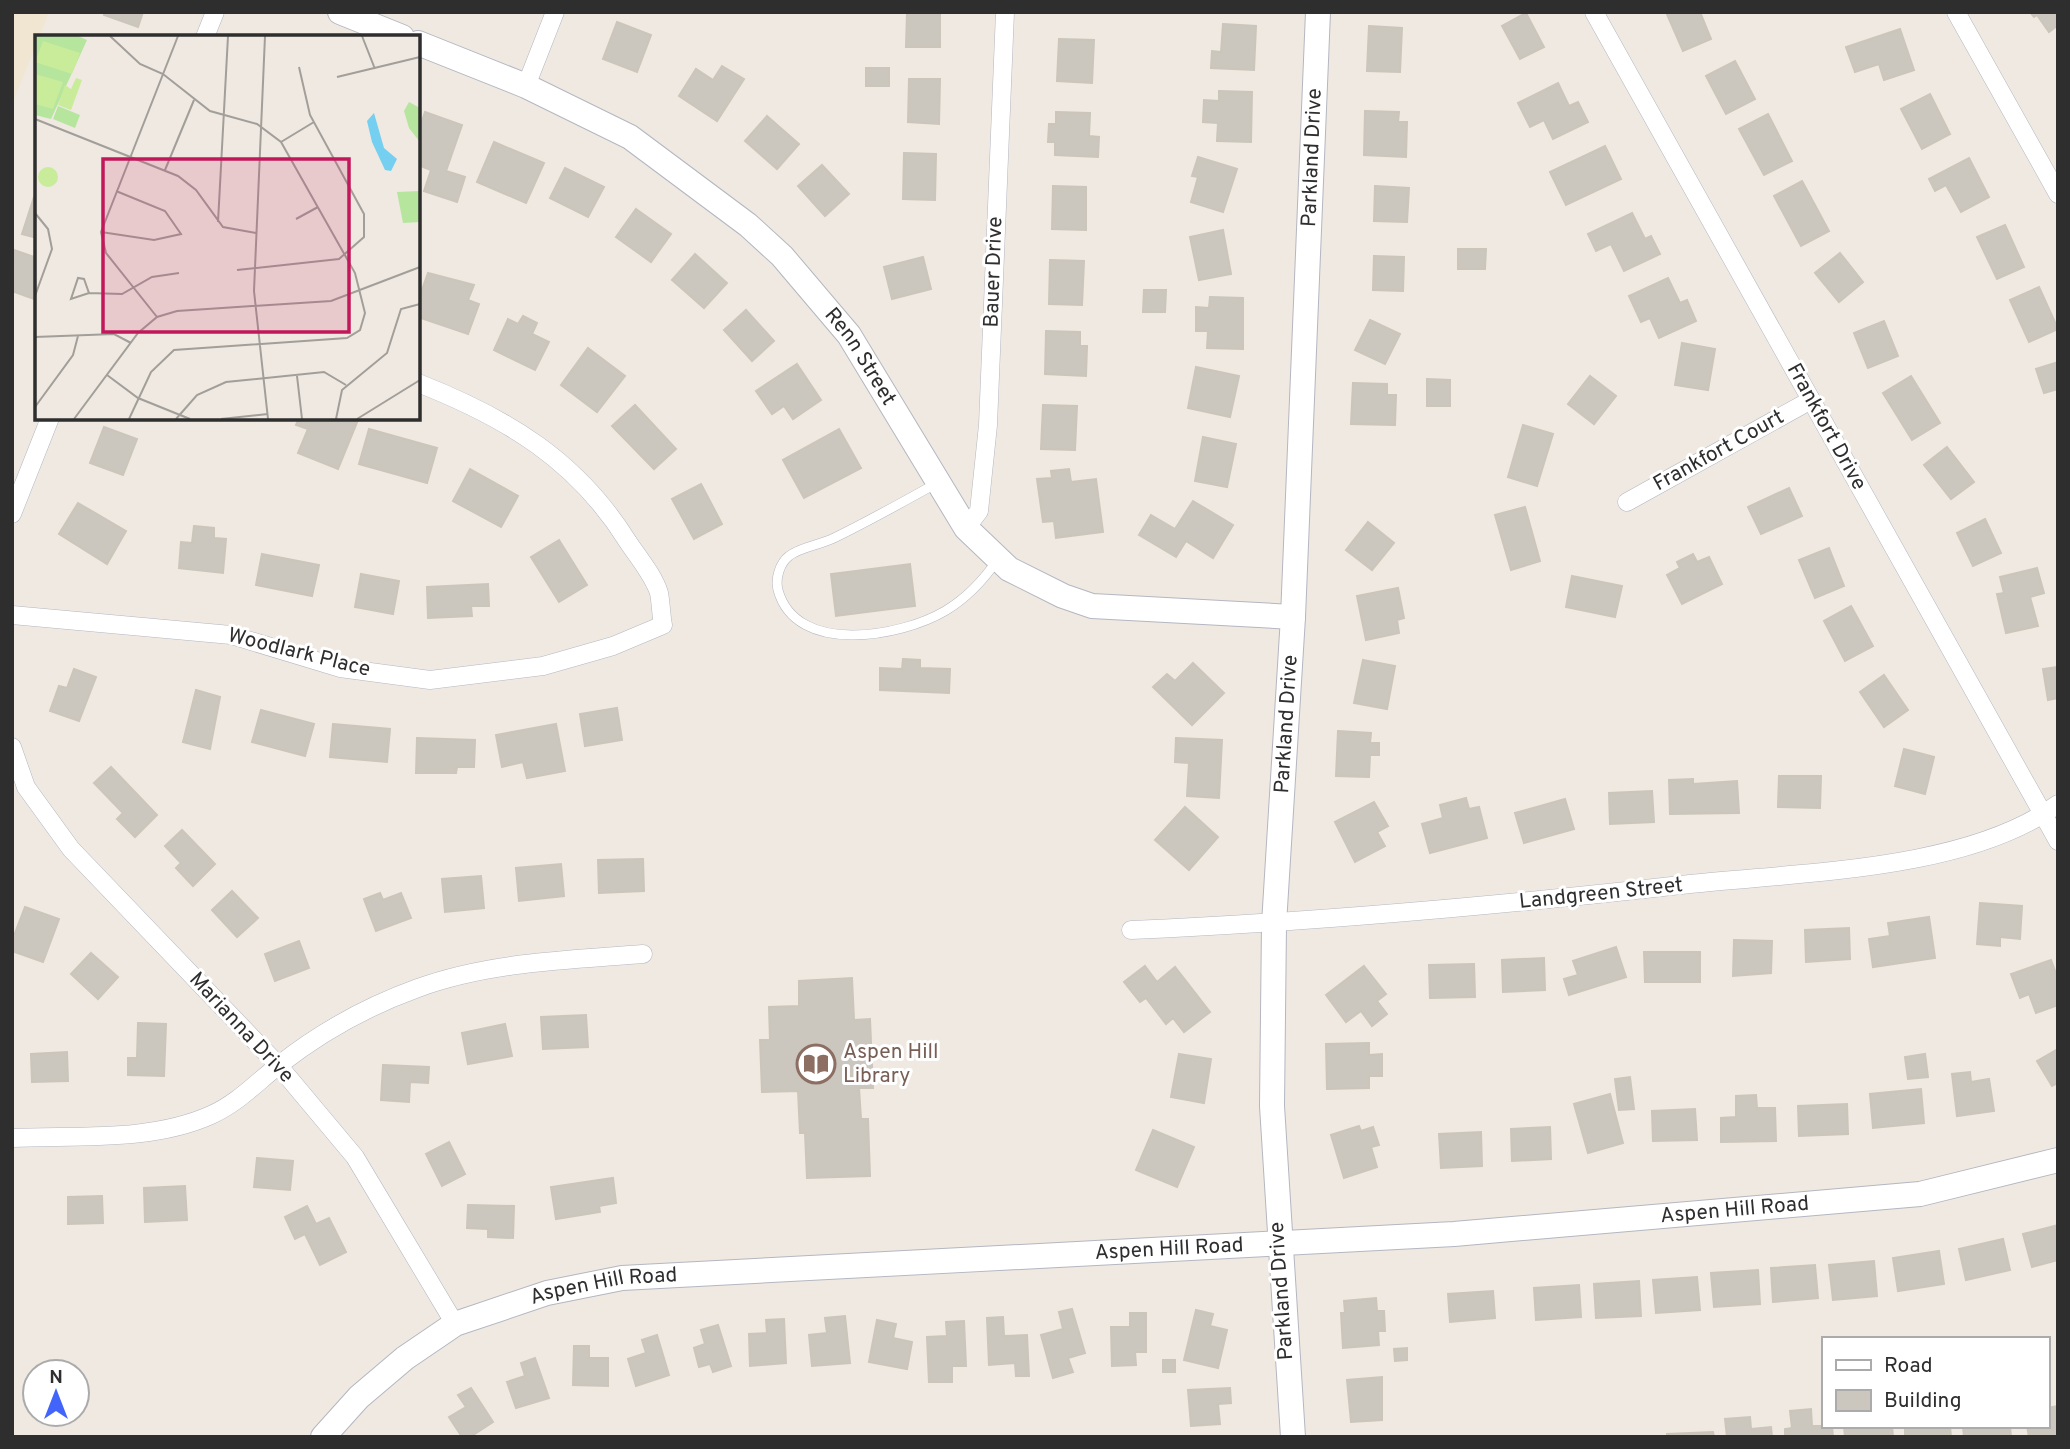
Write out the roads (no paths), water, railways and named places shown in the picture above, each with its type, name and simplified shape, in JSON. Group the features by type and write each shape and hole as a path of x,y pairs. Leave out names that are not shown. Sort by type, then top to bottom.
{"street":[{"path":"206,35 215,12"},
{"path":"340,12 397,35"},
{"path":"526,86 555,12"},
{"name":"Bauer Drive","path":"966,528 979,511 988,425 1005,12"},
{"name":"Parkland Drive","path":"1293,1437 1278,1244 1272,1106 1274,924 1293,617 1318,12"},
{"name":"Frankfort Drive","path":"1594,12 1811,400 2051,809 2058,841"},
{"path":"1956,12 2058,194"},
{"name":"Renn Street","path":"420,44 526,86 631,137 748,225 782,256 849,335 966,528 1009,569 1052,591 1092,606 1293,617"},
{"name":"Woodlark Place","path":"12,615 231,635 340,668 430,680 543,666 613,646 663,625 659,591 609,511 554,454 522,432 455,397 420,384"},
{"name":"Frankfort Court","path":"1627,502 1811,400"},
{"path":"12,514 49,420"},
{"name":"Marianna Drive","path":"12,747 26,787 71,849 278,1065 355,1157 454,1324"},
{"name":"Landgreen Street","path":"1131,930 1274,924 1437,912 1900,861 1992,839 2051,809"},
{"path":"12,1138 164,1131 212,1115 250,1091 278,1065 333,1026 419,987 515,964 643,954"},
{"name":"Aspen Hill Road","path":"323,1437 368,1389 405,1358 454,1324 547,1293 622,1278 1454,1234 1920,1195 2058,1160"}],"lane":[{"path":"939,483 831,540 789,556 779,570 776,586 783,607 803,623 839,634 867,636 896,631 944,611 982,583 998,559"}],"place":[{"name":"Aspen Hill Library","path":"816,1064"}]}
